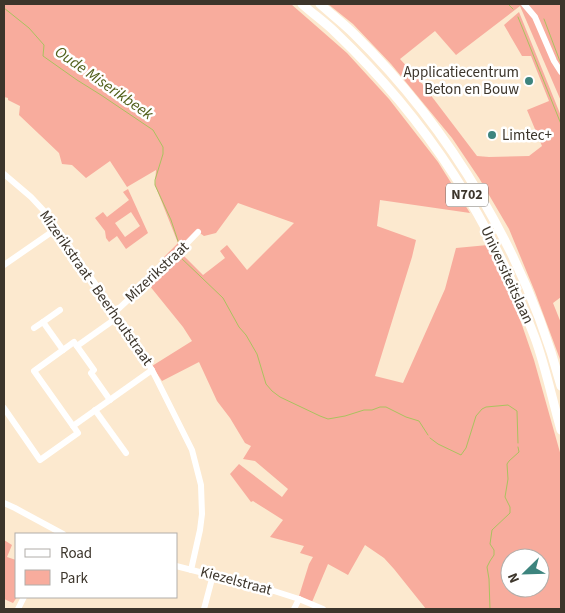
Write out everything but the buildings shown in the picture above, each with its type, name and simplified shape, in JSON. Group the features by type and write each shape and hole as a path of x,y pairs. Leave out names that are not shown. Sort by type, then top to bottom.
{"highway":[{"name":"Universiteitslaan","path":"302,4 335,32 369,66 413,116 467,194 490,235 536,340 561,430"},
{"name":"Universiteitslaan","path":"320,4 354,34 400,84 421,109 467,173 500,231 519,270 546,336 561,386"}],"street":[{"path":"524,4 535,17 554,61 561,72"},
{"name":"Mizerikstraat - Beerhoutstraat","path":"4,174 45,212 116,314 152,370 192,450 201,485 202,514 191,570"},
{"path":"4,265 56,229"},
{"path":"490,235 500,231"},
{"name":"Mizerikstraat","path":"63,350 74,342 76,346 116,314 198,232"},
{"path":"34,328 60,310"},
{"path":"4,408 40,460 78,433 34,371 63,350 43,322"},
{"path":"76,346 94,370 91,373 110,400"},
{"path":"73,426 152,370"},
{"path":"95,410 126,453"},
{"path":"4,504 54,532"},
{"name":"Kiezelstraat","path":"178,567 274,591 323,609"},
{"path":"204,609 212,575"},
{"path":"294,609 299,599"}],"green space":[{"path":"4,4 291,4 347,53 389,99 438,162 470,213 380,200 377,226 416,240 375,376 403,383 445,289 456,248 488,245 498,264 522,325 534,360 561,456 561,609 426,609 384,558 365,545 348,575 328,564 312,602 299,596 313,557 300,553 304,546 270,537 283,520 253,501 251,502 230,474 239,464 282,497 288,489 255,461 243,459 251,446 245,443 217,401 199,362 162,381 152,366 192,341 149,285 164,263 161,260 178,243 155,185 156,170 127,187 110,161 86,178 72,165 62,164 59,153 19,115 20,106 8,100 8,98 4,97","holes":["238,203 294,223 247,270 227,245 220,251 225,258 203,275 179,251 197,231 204,236 216,233"]},
{"path":"328,4 561,4 561,101 520,6 456,55 435,31 400,59 420,81 477,156 529,156 542,146 527,110 549,101 531,56 522,56 504,25 519,12 561,116 561,297 553,303 561,323 561,362 509,229 479,178 452,138 391,64 353,24"},
{"path":"128,189 148,233 126,249 117,236 109,242 105,231 95,218 103,212 107,217 129,200 123,192","holes":["131,212 140,226 125,237 115,223"]},
{"path":"4,540 12,545 7,557 15,560 16,598 13,603 4,599"}],"waterway":[{"path":"508,4 513,9"},
{"name":"Oude Miserikbeek","path":"4,8 29,28 44,45 43,56 153,130 163,147 155,185 171,220 179,244"},
{"path":"518,17 561,124"},
{"path":"544,19 561,64"},
{"name":"Oude Miserikbeek","path":"179,256 223,298 257,354 266,384 280,397 328,419 364,410 386,407 419,421 428,435"},
{"name":"Oude Miserikbeek","path":"430,438 461,455 466,448 476,416 482,409 508,405 517,411 518,443"},
{"name":"Oude Miserikbeek","path":"490,609 487,567 494,555 494,550 490,544 492,530 510,513 510,507 505,497 508,479 507,464 519,452 518,447"}],"place":[{"name":"Applicatiecentrum Beton en Bouw","path":"529,81"},
{"name":"Limtec+","path":"492,135"}]}
